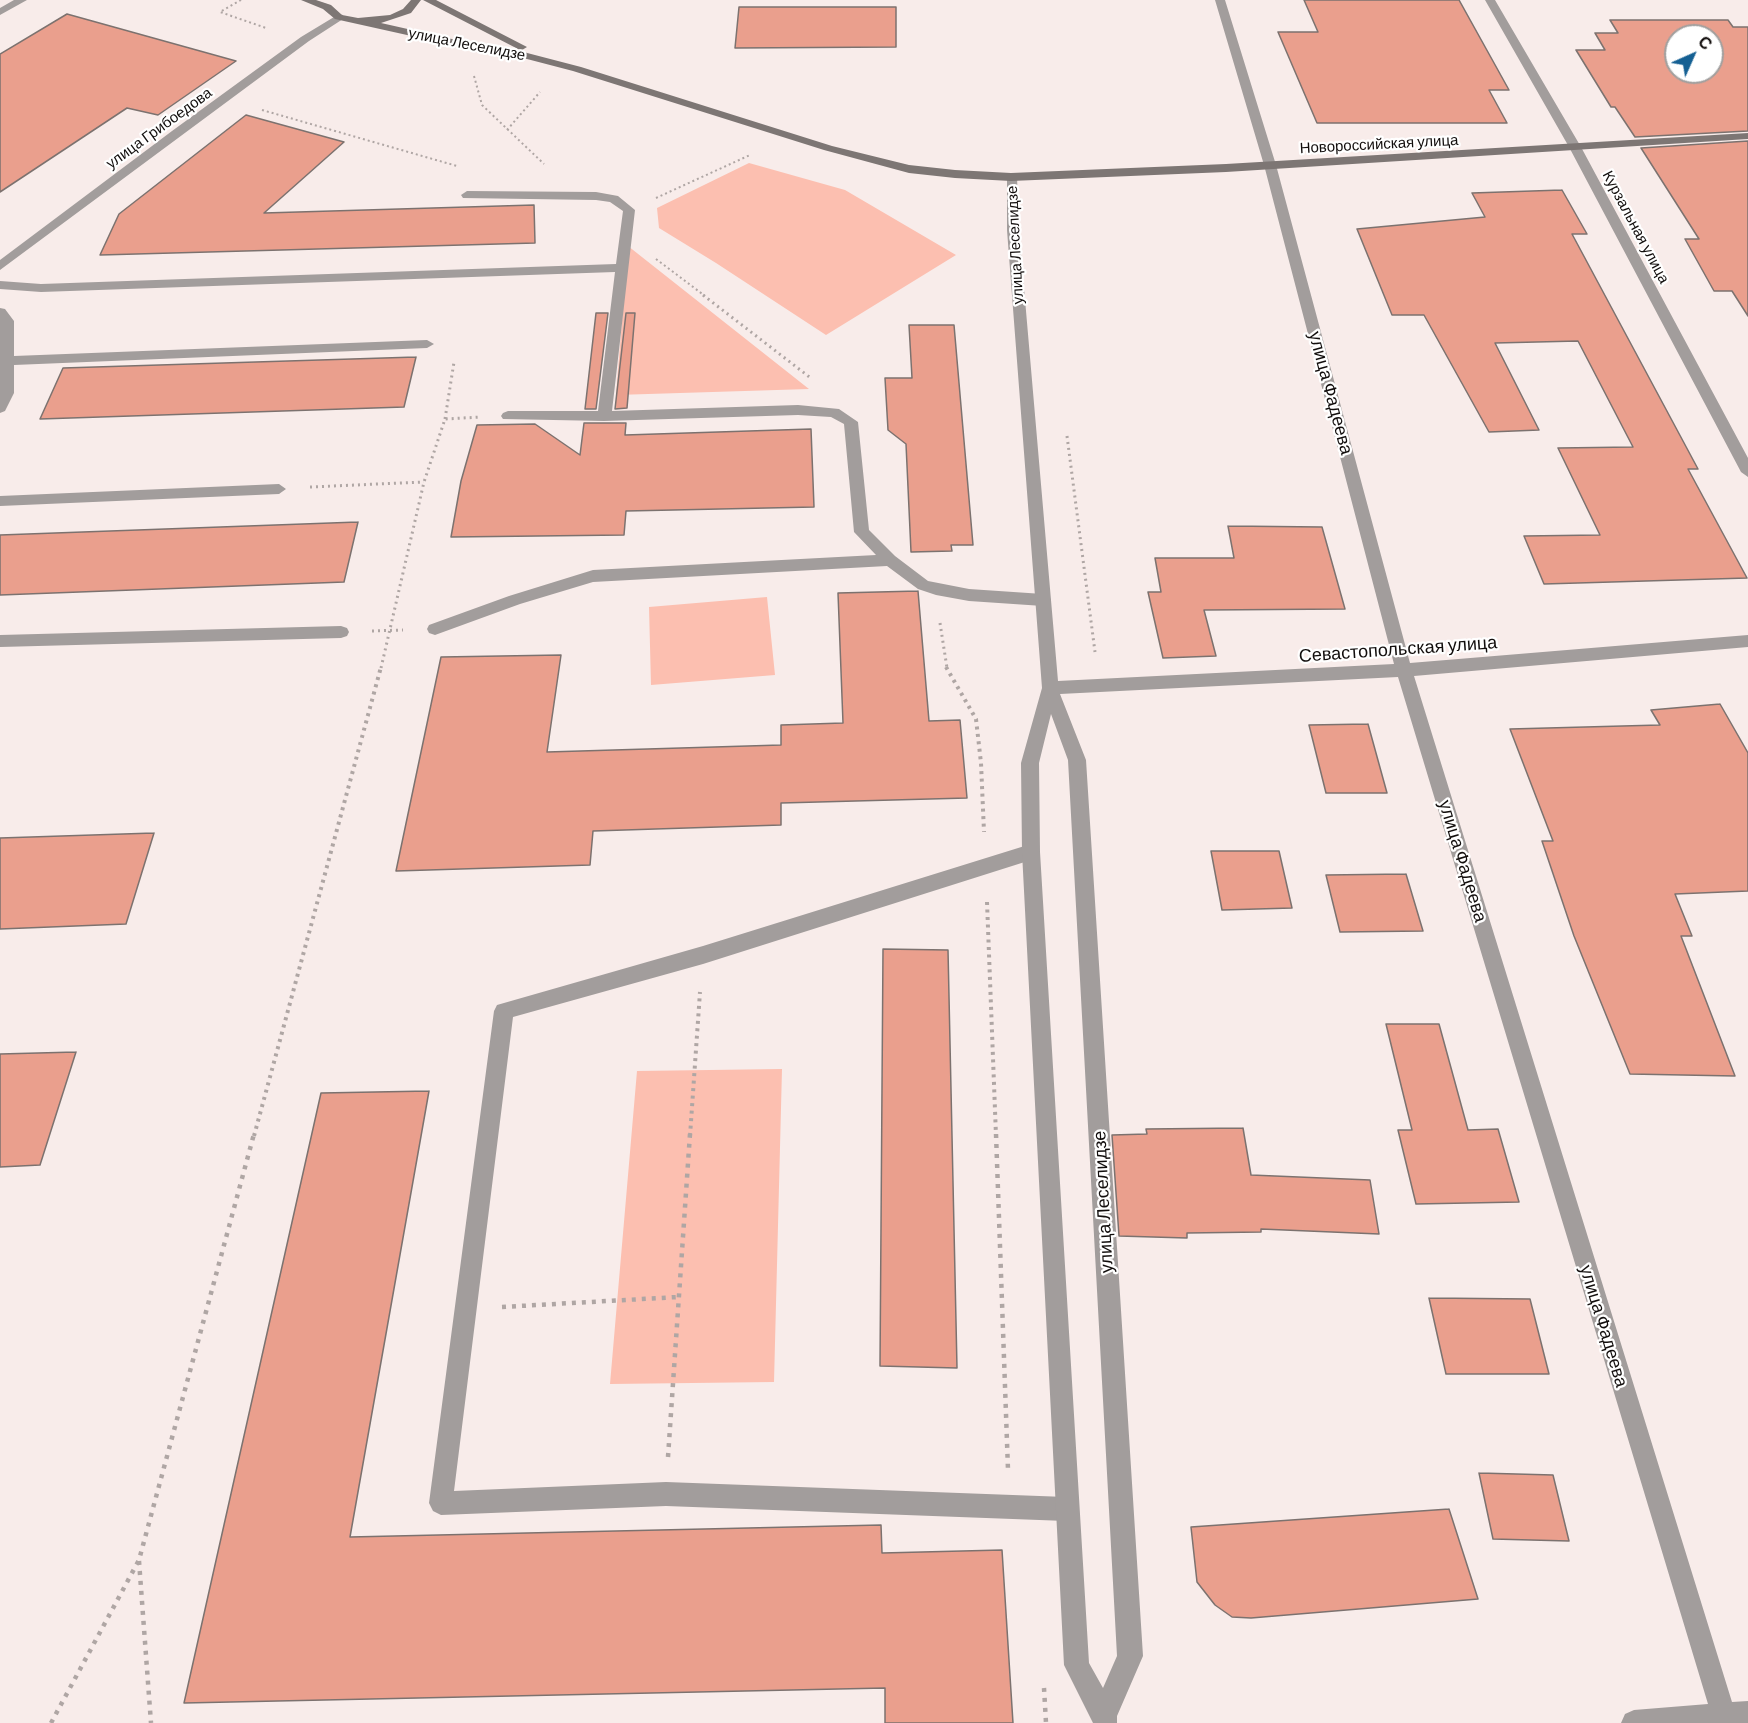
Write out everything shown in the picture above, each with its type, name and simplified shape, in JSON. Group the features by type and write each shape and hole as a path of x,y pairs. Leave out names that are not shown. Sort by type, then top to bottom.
{"street":[{"path":"0,12 22,0"},
{"path":"306,0 328,3 339,17"},
{"path":"358,21 393,17 406,11 416,0"},
{"name":"улица Леселидзе","path":"428,0 513,44 577,69"},
{"name":"улица Фадеева","path":"1220,0 1270,165 1404,670 1732,1718"},
{"name":"Курзальная улица","path":"1490,0 1575,147 1748,472"},
{"name":"улица Леселидзе","path":"339,17 452,42 504,50 577,69 873,160 932,172 1011,177 1013,230 1050,688 1077,760 1130,1644 1130,1656 1104,1719"},
{"name":"улица Грибоедова","path":"0,266 305,39 339,17"},
{"name":"Новороссийская улица","path":"1011,177 1270,165 1748,136"},
{"path":"467,195 596,196 614,199 629,210 604,416"},
{"path":"0,285 41,288 622,268"},
{"path":"0,312 7,321 7,393 0,408"},
{"path":"7,361 427,344"},
{"path":"508,416 604,416 798,410 834,412 851,422 862,532 890,560 923,585 936,589 969,595 1043,600"},
{"path":"0,501 279,489"},
{"path":"435,629 515,600 593,576 890,560"},
{"path":"0,641 341,633"},
{"name":"Севастопольская улица","path":"1050,688 1404,670 1748,641"},
{"name":"улица Леселидзе","path":"1050,688 1030,763 1030,852 1066,1509 1077,1665 1104,1719"},
{"path":"1030,852 703,956 504,1011 441,1503 666,1494 1066,1509"},
{"path":"1635,1723 1732,1718"}],"path":[{"path":"473,74 482,105 507,130 547,166 596,196"},
{"path":"507,130 540,92"},
{"path":"224,99 459,167"},
{"path":"629,210 750,155"},
{"path":"625,235 817,383"},
{"path":"51,1723 139,1560 391,630 424,482 445,419 457,343 427,344"},
{"path":"445,419 508,416"},
{"path":"1065,427 1094,633 1096,686"},
{"path":"279,489 424,482"},
{"path":"936,589 946,666 976,719 981,764 1010,1508"},
{"path":"666,1494 703,956"},
{"path":"466,1309 678,1297"},
{"path":"139,1560 151,1723"},
{"path":"1043,1677 1046,1723"}],"shaded area":[{"path":"749,163 845,190 956,255 826,335 659,228 657,208"},
{"path":"628,246 809,389 616,395"},
{"path":"767,597 775,675 651,685 649,607"},
{"path":"782,1069 774,1382 610,1384 637,1071"}],"building":[{"path":"1304,0 1459,0 1509,90 1489,90 1507,123 1317,123 1278,32 1318,32"},
{"path":"739,7 896,7 896,47 735,48"},
{"path":"67,14 236,61 158,115 127,108 0,192 0,54"},
{"path":"1610,20 1728,20 1733,27 1748,27 1748,131 1635,137 1615,107 1611,107 1576,50 1605,50 1595,33 1618,33"},
{"path":"246,115 344,142 264,213 534,205 535,243 100,255 119,214"},
{"path":"1748,141 1748,316 1732,291 1714,291 1685,239 1699,239 1641,148"},
{"path":"1562,190 1587,234 1572,234 1698,469 1688,469 1747,578 1544,584 1524,536 1600,535 1558,448 1633,447 1578,341 1495,343 1539,430 1489,432 1424,315 1392,315 1357,229 1485,217 1472,193"},
{"path":"596,313 608,313 596,409 585,409"},
{"path":"626,313 635,313 627,408 615,409"},
{"path":"909,325 954,325 973,545 951,545 952,551 911,552 906,444 888,430 885,378 912,378"},
{"path":"416,357 404,407 40,419 63,368"},
{"path":"584,423 626,423 625,435 811,429 814,507 626,511 624,535 451,537 461,481 477,425 535,424 580,455"},
{"path":"358,522 344,582 0,595 0,535"},
{"path":"1228,526 1322,527 1345,609 1204,610 1216,656 1163,658 1148,592 1161,592 1155,558 1234,558"},
{"path":"918,591 929,721 960,720 967,798 781,803 781,825 593,831 590,865 396,871 441,657 561,655 547,752 781,745 781,725 843,723 838,593"},
{"path":"1720,704 1748,753 1748,891 1675,894 1692,936 1681,936 1735,1076 1630,1074 1574,936 1542,841 1553,841 1510,729 1660,725 1651,710"},
{"path":"1368,724 1387,793 1326,793 1309,725"},
{"path":"154,833 126,924 0,929 0,838"},
{"path":"1211,851 1279,851 1292,908 1222,910"},
{"path":"1406,874 1423,931 1340,932 1326,875"},
{"path":"883,949 948,950 957,1368 880,1366"},
{"path":"1386,1024 1439,1024 1468,1130 1498,1129 1519,1202 1416,1204 1398,1130 1412,1130"},
{"path":"76,1052 40,1165 0,1167 0,1054"},
{"path":"429,1091 350,1537 881,1525 882,1553 1002,1550 1013,1723 885,1723 885,1688 184,1703 321,1093"},
{"path":"1243,1128 1251,1175 1370,1180 1379,1234 1261,1229 1261,1232 1187,1233 1187,1238 1119,1236 1112,1135 1147,1134 1146,1129"},
{"path":"1429,1298 1530,1299 1549,1374 1446,1374"},
{"path":"1479,1473 1553,1475 1569,1541 1493,1539"},
{"path":"1449,1509 1478,1599 1251,1618 1232,1617 1215,1605 1197,1582 1191,1527"}]}
